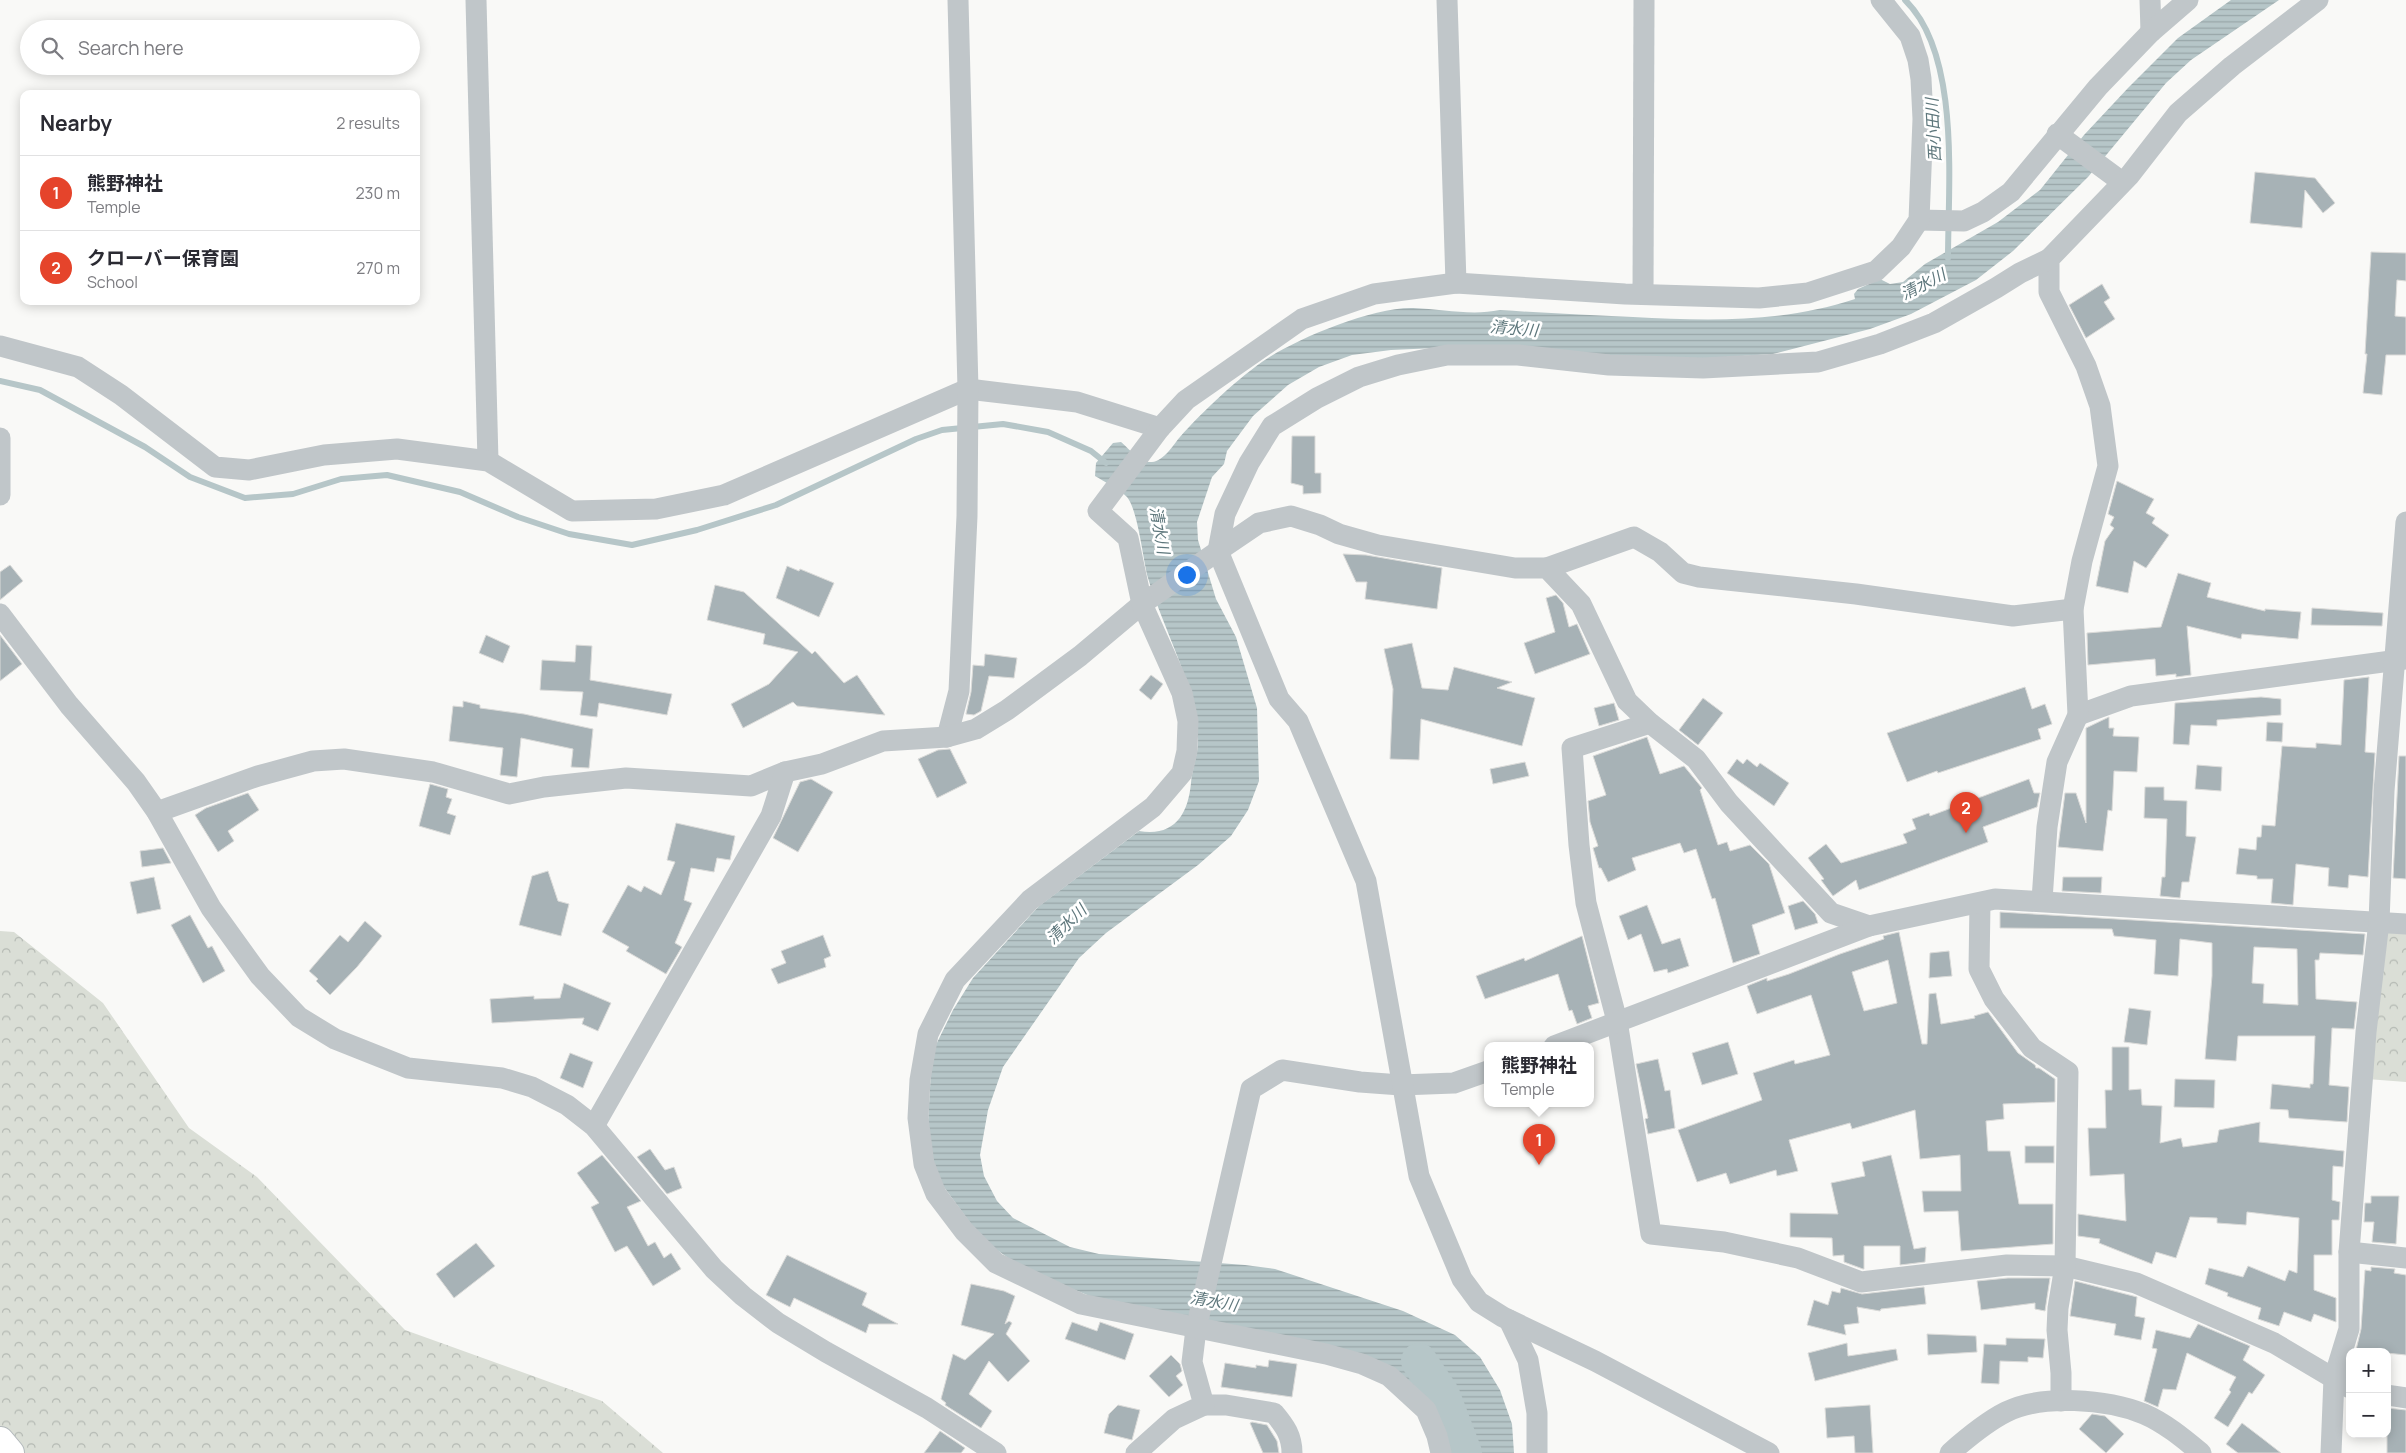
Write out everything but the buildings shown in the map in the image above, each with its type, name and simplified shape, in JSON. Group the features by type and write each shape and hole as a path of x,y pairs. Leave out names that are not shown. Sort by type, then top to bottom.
{"highway":[{"path":"0,1441 10,1453"}],"street":[{"path":"476,0 488,461"},
{"path":"947,737 959,691 967,516 967,397 958,0"},
{"path":"1447,0 1456,283"},
{"path":"1643,294 1644,0"},
{"path":"1441,1453 1437,1436 1426,1410 1389,1376 1362,1364 1326,1354 1081,1304 996,1263 964,1231 936,1194 924,1164 918,1118 920,1080 928,1034 955,980 1030,900 1153,807 1182,773 1188,751 1188,721 1182,693 1142,604 1128,538 1098,511 1160,428 1186,400 1302,319 1374,294 1456,283 1643,294 1758,298 1808,294 1876,271 1901,247 1919,220 1923,119 1918,60 1910,36 1881,0"},
{"path":"2150,0 2151,32"},
{"path":"1919,220 1964,221 1983,212 2011,192 2057,134 2151,32 2188,0"},
{"path":"1769,1453 1595,1361 1509,1320 1479,1302 1462,1279 1419,1176 1401,1086 1384,974 1366,881 1298,721 1279,699 1218,550 1225,514 1249,463 1272,426 1317,398 1359,377 1398,365 1447,355 1518,355 1609,365 1703,368 1818,362 1880,344 1934,323 2020,273 2049,259 2122,182 2178,113 2232,66 2318,0"},
{"path":"2057,134 2122,182"},
{"path":"2042,900 2046,827 2057,762 2078,715 2073,609 2082,561 2108,466 2100,406 2086,366 2048,292 2049,259"},
{"path":"0,346 78,367 121,395 215,467 249,470 324,455 397,449 488,461 572,511 656,509 724,495 967,397 1077,402 1160,428"},
{"path":"0,438 0,495"},
{"path":"157,812 258,776 321,760 344,759 433,772 509,794 544,787 626,778 751,786 785,772 822,764 883,741 947,737 976,729 1006,710 1080,656 1142,604 1259,523 1291,516 1320,525 1339,534 1378,545 1515,568 1548,568 1634,537 1660,552 1683,573 1699,577 1856,594 2013,616 2073,609"},
{"path":"2331,1453 2348,1330 2349,1252 2366,1032 2379,922 2384,791 2401,660 2406,522"},
{"path":"1548,568 1581,604 1628,700 1650,723 1696,759 1729,803 1831,913 1869,926"},
{"path":"0,614 69,705 136,782 157,812 211,908 260,976 299,1017 335,1039 408,1068 502,1078 532,1086 566,1105 594,1126 714,1269 743,1296 778,1323 927,1408 996,1453"},
{"path":"2078,715 2131,696 2401,660"},
{"path":"1650,723 1572,748 1579,844 1586,903 1617,1021 1651,1234 1724,1242 1798,1258 1861,1282 2007,1265 2065,1266 2136,1283 2274,1343 2342,1383"},
{"path":"594,1126 771,816 785,772"},
{"path":"1564,1042 1869,926 1995,899 2042,900 2279,918 2406,924"},
{"path":"1980,903 1978,969 1994,999 2032,1048 2068,1072 2065,1266 2058,1308 2057,1330 2057,1353 2062,1373 2062,1401"},
{"path":"1204,1405 1192,1362 1196,1329 1251,1089 1282,1070 1401,1086 1454,1083 1484,1072"},
{"path":"2349,1252 2406,1258"},
{"path":"1509,1320 1528,1360 1537,1413 1537,1453"},
{"path":"2391,1396 2406,1398"},
{"path":"1950,1453 1966,1438 2006,1412 2039,1401 2104,1405 2144,1414 2167,1427 2201,1453"},
{"path":"1136,1453 1174,1419 1204,1405 1226,1405 1274,1413 1286,1427 1292,1443 1292,1453"}],"green space":[{"path":"2379,922 2406,925 2406,1082 2367,1079"},
{"path":"0,931 14,932 103,1003 189,1128 257,1177 405,1330 602,1401 663,1453 0,1453"}],"water":[{"path":"2231,0 2279,0 2191,60 2166,83 2088,177 2013,251 1976,280 1911,314 1870,329 1773,354 1696,359 1649,359 1481,346 1391,350 1352,355 1319,367 1288,385 1253,416 1227,451 1224,464 1212,477 1197,522 1198,540 1216,599 1236,637 1257,708 1259,781 1248,810 1231,836 1198,865 1106,933 1079,958 1003,1067 988,1110 980,1155 984,1176 997,1201 1013,1218 1070,1247 1099,1254 1275,1269 1403,1311 1455,1335 1480,1357 1500,1390 1512,1424 1514,1453 1477,1453 1470,1432 1452,1409 1427,1388 1423,1398 1391,1370 1107,1303 1023,1269 982,1239 938,1179 927,1140 932,1053 953,1010 973,978 1039,906 1139,831 1161,831 1177,821 1187,805 1197,749 1198,738 1191,696 1148,578 1131,503 1120,491 1095,476 1096,463 1113,443 1121,442 1135,455 1148,462 1156,461 1164,456 1189,427 1221,395 1268,358 1318,333 1378,312 1413,308 1468,312 1500,310 1661,318 1745,318 1773,316 1828,307 1855,299 1854,294 1858,289 1880,279 1890,284 1903,282 1925,264 1998,222 2040,190 2084,135 2178,38"}],"waterway":[{"name":"西小田川","path":"1905,0 1923,24 1935,53 1943,86 1948,122 1948,258"},
{"path":"0,381 40,390 145,447 190,477 245,498 293,494 341,479 387,475 460,492 518,517 569,534 632,545 697,530 776,505 916,439 942,430 1003,424 1048,432 1091,451 1106,463"},
{"name":"清水川","path":"1419,1361 1442,1395 1464,1453"}],"place":[{"name":"クローバー保育園","path":"1966,833"},
{"name":"熊野神社","path":"1539,1165"}]}
